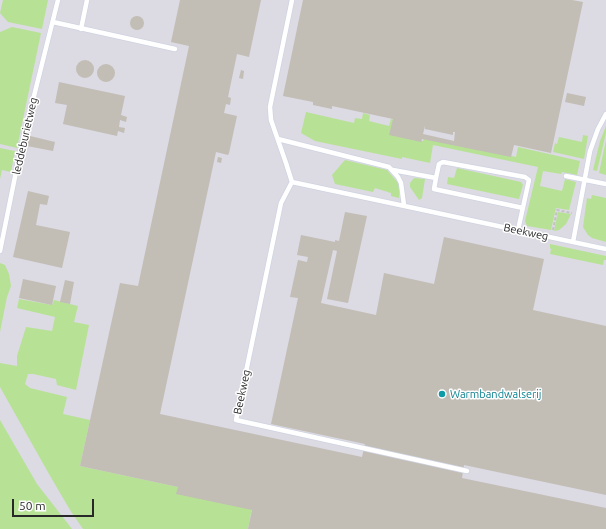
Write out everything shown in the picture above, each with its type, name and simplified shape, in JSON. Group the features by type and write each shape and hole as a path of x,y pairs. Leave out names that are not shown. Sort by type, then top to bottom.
{"lane":[{"name":"leddeburietweg","path":"0,250 20,152 58,0"},
{"path":"81,28 87,0"},
{"path":"292,0 270,107 270,120 292,182"},
{"path":"53,22 175,49"},
{"path":"573,242 590,151 598,129 606,114"},
{"path":"278,139 382,164 393,170 436,178"},
{"path":"518,230 523,208 529,180 524,177 443,162 439,164 434,189 523,208"},
{"path":"393,170 401,183 404,205"},
{"path":"566,176 606,184"},
{"name":"Beekweg","path":"467,471 236,420 281,203 292,182 606,249"}],"path":[{"path":"551,237 557,210 578,214"}],"shaded area":[{"path":"0,0 606,0 606,529 0,529"}],"green space":[{"path":"3,0 48,0 42,29 8,22 0,13"},
{"path":"12,27 41,33 17,148 0,144 0,32"},
{"path":"306,112 354,123 355,118 362,119 363,113 370,115 369,121 389,126 391,119 396,120 393,135 423,141 424,137 516,157 518,147 580,161 577,175 562,172 561,174 543,171 540,186 562,191 565,179 576,182 569,210 556,208 551,230 527,226 525,221 538,167 433,145 430,163 402,157 402,159 315,141 301,133"},
{"path":"606,126 606,133 597,171 593,170 600,141"},
{"path":"583,135 588,136 584,159 553,152 555,143 557,144 559,137 582,142"},
{"path":"606,140 606,175 599,173"},
{"path":"0,148 15,151 11,172 2,170 0,179"},
{"path":"345,160 387,170 400,185 399,198 391,196 391,193 375,188 373,192 335,184 332,175"},
{"path":"457,168 521,182 523,185 519,199 447,184 448,177 454,178"},
{"path":"414,178 425,179 422,198 419,200 410,187 410,183"},
{"path":"592,195 606,198 606,242 592,238 583,227 587,198 591,199"},
{"path":"558,212 571,214 566,224 559,230 554,231"},
{"path":"550,244 606,256 606,260 604,260 603,265 550,254"},
{"path":"0,263 5,265 9,274 11,286 7,297 0,332"},
{"path":"19,299 52,305 54,300 78,306 74,322 89,325 76,390 57,385 56,379 33,374 28,374 25,384 30,388 67,397 63,414 90,420 80,466 253,503 248,529 83,529 70,510 0,387 0,363 17,366 17,356 26,327 52,331 55,317 17,308"},
{"path":"0,420 37,484 72,529 0,529"}],"building":[{"path":"180,0 261,0 249,57 237,54 228,97 231,98 230,105 226,104 224,113 237,116 228,155 216,152 160,414 362,457 365,444 271,424 298,298 290,297 298,260 307,262 308,257 297,255 301,235 335,242 335,240 339,241 345,212 367,216 348,303 327,299 337,251 333,250 321,303 376,315 384,273 434,284 444,237 544,259 533,310 606,326 606,495 464,465 462,478 606,508 606,529 248,529 252,510 176,494 178,487 80,466 120,283 138,286 189,46 171,42"},
{"path":"303,0 572,0 583,2 551,153 514,145 511,157 422,139 421,142 389,135 393,119 332,106 332,109 313,105 313,102 283,96","holes":["425,126 425,129 453,135 453,132 455,132 454,141 423,134"]},
{"path":"137,16 142,18 144,23 142,28 137,30 132,28 130,23 132,18"},
{"path":"81,60 89,60 94,65 92,76 89,78 81,78 76,73 76,65"},
{"path":"102,64 110,64 115,69 113,80 110,82 102,82 97,77 97,69"},
{"path":"241,70 244,71 243,79 239,78"},
{"path":"59,82 125,96 121,115 127,117 126,122 120,120 119,127 125,128 124,133 118,131 117,136 63,124 67,105 55,103"},
{"path":"567,93 586,97 584,106 565,102"},
{"path":"30,136 55,142 53,151 27,146"},
{"path":"218,157 222,158 221,163 217,162"},
{"path":"28,191 49,196 47,205 40,204 36,225 70,232 62,268 13,257"},
{"path":"23,279 56,286 52,305 19,298"},
{"path":"65,280 74,282 70,304 60,302"}],"place":[{"name":"Warmbandwalserij","path":"442,394"}]}
